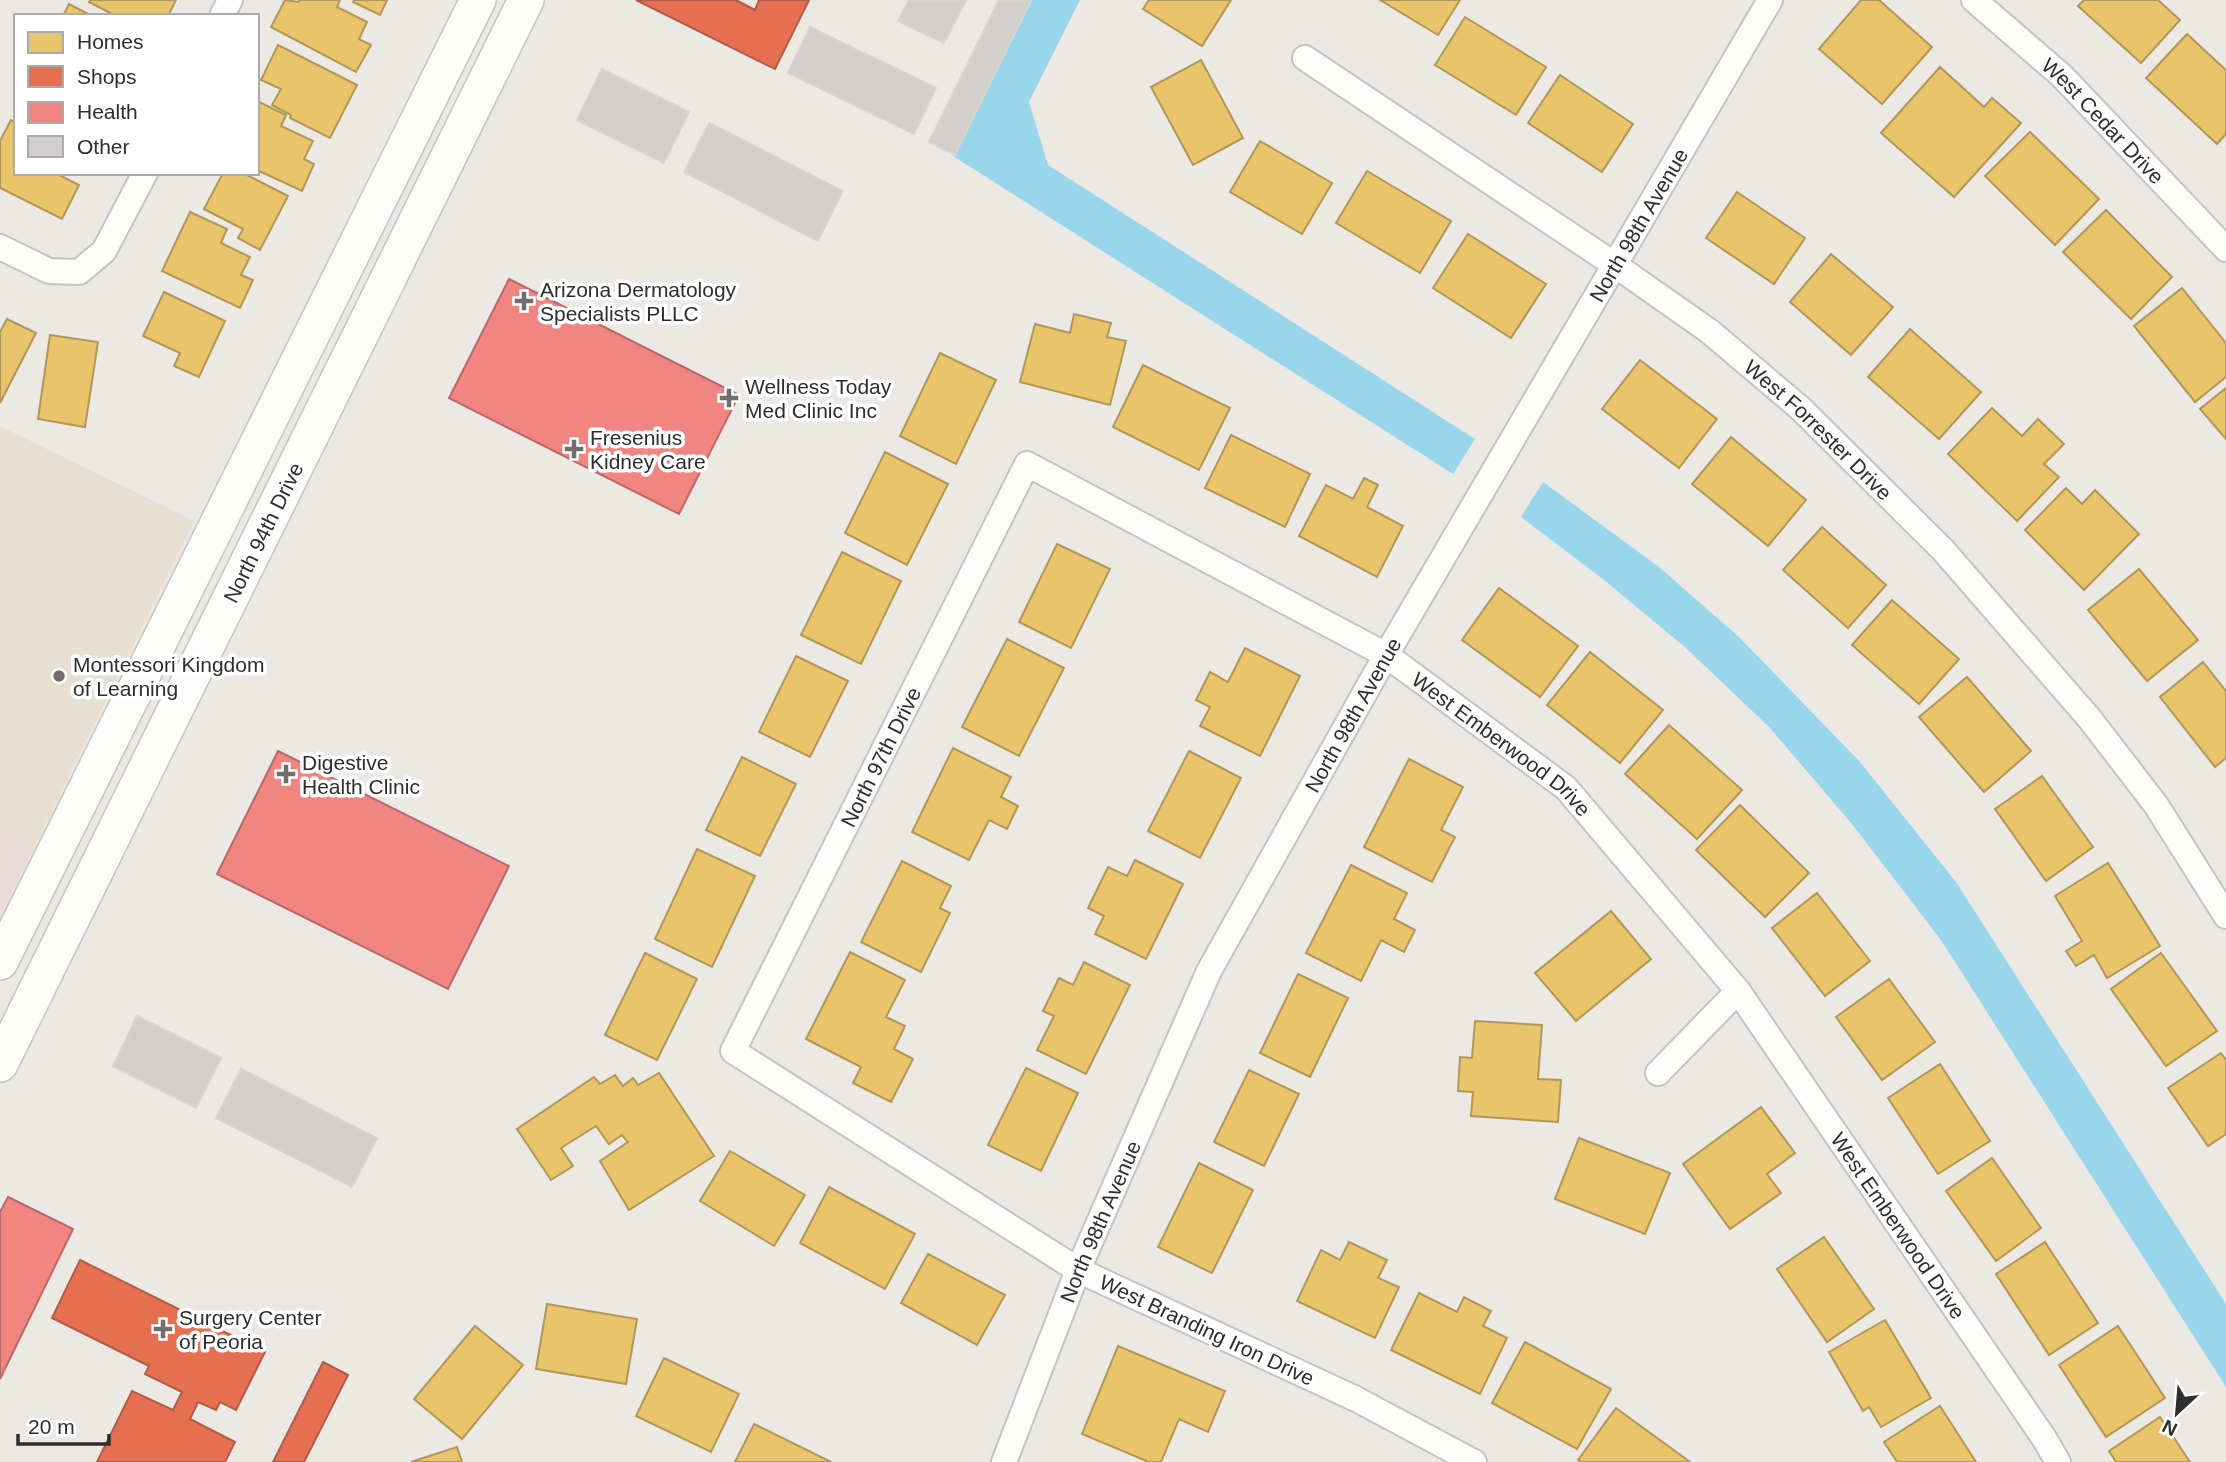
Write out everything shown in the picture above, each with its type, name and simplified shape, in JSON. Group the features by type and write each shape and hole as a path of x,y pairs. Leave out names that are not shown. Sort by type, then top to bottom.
{"street":[{"path":"0,962 478,0"},
{"name":"North 94th Drive","path":"0,1064 526,0"},
{"name":"North 98th Avenue","path":"1004,1462 1078,1270 1209,971 1387,655 1770,0"},
{"name":"West Cedar Drive","path":"1974,0 2062,76 2226,249"},
{"name":"West Forrester Drive","path":"1305,58 1709,331 1800,408 1943,550 2089,718 2156,805 2226,916"},
{"path":"0,247 49,271 79,272 104,251 144,175"},
{"name":"West Emberwood Drive","path":"1027,464 1387,655 1566,788 1738,991 2058,1462"},
{"name":"North 97th Drive","path":"733,1051 1027,464"},
{"path":"188,581 229,603"},
{"path":"1658,1073 1738,991"},
{"name":"West Branding Iron Drive","path":"733,1051 1078,1270 1356,1399 1474,1462"}],"shaded area":[{"name":"Montessori Kingdom of Learning","path":"0,426 194,521 34,848 0,831"},
{"path":"0,831 34,848 0,917"}],"water":[{"path":"1032,0 1080,0 1029,102 1048,165 1475,439 1453,474 953,156"},
{"path":"1543,482 1659,567 1739,637 1860,762 1956,882 2226,1304 2226,1387 1941,940 1852,824 1769,727 1686,648 1604,580 1521,517"}],"building: Homes":[{"path":"176,0 169,14 112,14 89,2"},
{"path":"285,0 340,0 337,7 367,22 359,39 371,45 356,72 271,27"},
{"path":"387,0 380,15 353,2"},
{"path":"1149,0 1231,0 1202,46 1143,9"},
{"path":"1380,0 1460,0 1438,35"},
{"path":"1861,0 1879,0 1932,47 1882,104 1819,49"},
{"path":"2084,0 2158,0 2180,20 2141,63 2078,6"},
{"path":"69,4 88,14 64,14"},
{"path":"1465,17 1546,67 1516,115 1435,65"},
{"path":"2187,34 2226,70 2226,134 2217,144 2146,78"},
{"path":"278,45 357,85 330,138 290,118 291,115 272,105 281,89 261,80"},
{"path":"1201,60 1243,138 1193,165 1151,87"},
{"path":"1940,67 1984,107 1992,98 2021,123 1954,197 1881,133"},
{"path":"1560,75 1633,124 1602,172 1528,123"},
{"path":"259,102 286,115 281,126 313,141 304,159 314,164 302,191 259,171"},
{"path":"11,120 14,122 14,175 59,175 79,185 62,219 0,188 0,141"},
{"path":"2030,132 2099,199 2055,245 1985,176"},
{"path":"1260,141 1332,183 1302,234 1230,192"},
{"path":"1367,171 1451,221 1420,273 1336,223"},
{"path":"222,175 247,175 288,196 260,250 238,238 243,229 204,209"},
{"path":"1737,192 1805,238 1774,284 1706,238"},
{"path":"2106,210 2172,277 2131,319 2063,252"},
{"path":"190,212 227,229 221,243 250,257 241,275 253,280 240,308 162,271"},
{"path":"1468,234 1546,284 1511,338 1433,288"},
{"path":"1831,254 1893,307 1851,355 1790,302"},
{"path":"2182,288 2226,343 2226,377 2195,402 2134,326"},
{"path":"164,292 225,321 199,377 174,366 180,353 143,336"},
{"path":"1074,314 1111,323 1107,337 1126,341 1110,405 1020,382 1035,324 1070,333"},
{"path":"7,319 36,333 0,403 0,332"},
{"path":"1910,329 1981,392 1939,439 1868,377"},
{"path":"50,335 98,342 85,427 38,419"},
{"path":"940,353 996,380 956,464 900,436"},
{"path":"1640,360 1717,419 1679,468 1602,409"},
{"path":"1143,365 1230,408 1199,470 1113,427"},
{"path":"2226,388 2226,439 2200,409"},
{"path":"1992,408 2022,436 2038,419 2064,444 2044,464 2059,477 2017,521 1948,454"},
{"path":"1231,435 1310,474 1285,527 1205,488"},
{"path":"1731,437 1806,500 1768,546 1692,484"},
{"path":"885,452 948,484 907,565 845,533"},
{"path":"1364,478 1378,485 1367,507 1403,526 1377,577 1299,536 1326,485 1353,499"},
{"path":"2066,488 2082,504 2095,490 2139,534 2084,590 2025,530"},
{"path":"1822,527 1886,585 1848,628 1783,570"},
{"path":"1057,544 1110,569 1071,648 1019,622"},
{"path":"842,552 901,581 861,664 801,635"},
{"path":"2139,569 2198,640 2147,681 2088,610"},
{"path":"1499,588 1578,646 1540,697 1462,640"},
{"path":"1892,600 1959,659 1919,704 1852,645"},
{"path":"1007,639 1064,668 1019,756 962,727"},
{"path":"1245,648 1300,676 1260,756 1200,726 1210,707 1196,700 1210,672 1228,682"},
{"path":"1590,652 1663,710 1620,763 1547,705"},
{"path":"796,656 848,681 810,757 759,732"},
{"path":"2203,662 2226,691 2226,758 2215,767 2160,697"},
{"path":"1967,677 2031,751 1984,792 1919,717"},
{"path":"1669,725 1742,790 1697,839 1625,774"},
{"path":"953,748 1011,777 1001,797 1018,806 1007,829 989,820 969,860 912,832"},
{"path":"1189,751 1241,778 1200,858 1148,831"},
{"path":"742,757 796,784 760,856 706,830"},
{"path":"1409,759 1463,787 1441,830 1455,837 1432,882 1364,847"},
{"path":"2042,776 2093,847 2046,881 1995,809"},
{"path":"1740,805 1809,873 1765,917 1696,850"},
{"path":"697,849 755,876 712,967 655,939"},
{"path":"1135,860 1183,884 1146,959 1095,934 1104,916 1088,908 1108,867 1127,876"},
{"path":"902,861 951,886 940,908 950,913 921,972 861,942"},
{"path":"2108,863 2160,946 2107,978 2094,955 2076,966 2066,951 2082,941 2055,896"},
{"path":"1351,865 1407,893 1394,919 1415,930 1404,952 1381,940 1361,981 1306,953"},
{"path":"1817,893 1870,961 1825,996 1772,928"},
{"path":"1611,911 1651,959 1576,1021 1535,973"},
{"path":"850,952 905,980 886,1017 905,1026 894,1049 913,1059 891,1102 853,1083 861,1067 806,1039"},
{"path":"645,953 697,979 657,1060 605,1035"},
{"path":"2161,953 2217,1031 2166,1066 2111,989"},
{"path":"1084,962 1130,985 1086,1074 1037,1050 1054,1016 1043,1011 1059,978 1073,985"},
{"path":"1298,974 1348,998 1310,1077 1260,1053"},
{"path":"1889,979 1935,1042 1882,1080 1836,1017"},
{"path":"1475,1021 1542,1025 1538,1079 1561,1080 1558,1122 1471,1116 1473,1092 1458,1091 1460,1057 1472,1058"},
{"path":"2221,1053 2226,1060 2226,1134 2208,1146 2168,1088"},
{"path":"1940,1064 1990,1141 1938,1174 1888,1098"},
{"path":"1026,1068 1078,1093 1041,1171 988,1145"},
{"path":"1249,1070 1299,1094 1264,1166 1214,1142"},
{"path":"659,1073 714,1156 629,1210 600,1161 628,1142 622,1135 609,1144 596,1126 561,1148 573,1166 551,1180 517,1129 594,1077 600,1084 615,1075 623,1086 633,1078 638,1085"},
{"path":"1761,1107 1795,1153 1767,1174 1781,1193 1730,1229 1683,1164"},
{"path":"1579,1138 1670,1173 1645,1234 1555,1199"},
{"path":"730,1151 805,1195 774,1246 700,1201"},
{"path":"1992,1158 2041,1228 1996,1261 1946,1191"},
{"path":"1199,1163 1253,1190 1212,1273 1158,1247"},
{"path":"829,1187 915,1234 885,1289 800,1243"},
{"path":"1824,1237 1874,1309 1827,1342 1777,1269"},
{"path":"1349,1242 1387,1260 1378,1278 1399,1287 1375,1338 1297,1301 1321,1250 1340,1260"},
{"path":"2045,1242 2098,1323 2049,1355 1996,1274"},
{"path":"928,1254 1005,1295 977,1345 901,1303"},
{"path":"1419,1293 1457,1312 1464,1297 1491,1311 1483,1326 1507,1338 1480,1394 1391,1350"},
{"path":"547,1304 637,1319 626,1384 536,1369"},
{"path":"1885,1320 1931,1398 1881,1427 1869,1407 1863,1411 1829,1352"},
{"path":"475,1326 523,1365 462,1439 414,1399"},
{"path":"2118,1326 2165,1398 2106,1437 2059,1365"},
{"path":"1525,1342 1611,1389 1577,1449 1492,1403"},
{"path":"1118,1346 1225,1391 1208,1432 1179,1419 1161,1462 1149,1462 1082,1434"},
{"path":"664,1358 739,1394 711,1452 636,1416"},
{"path":"1940,1406 1976,1462 1897,1462 1884,1442"},
{"path":"1616,1408 1690,1462 1578,1460"},
{"path":"2160,1417 2190,1462 2116,1462 2109,1451"},
{"path":"754,1424 831,1462 735,1462"},
{"path":"457,1447 462,1462 411,1462"}],"building: Shops":[{"path":"636,0 736,0 755,10 759,0 809,0 775,69"},
{"path":"80,1260 265,1352 236,1410 220,1402 216,1410 198,1402 190,1419 235,1442 225,1462 97,1462 132,1391 173,1410 182,1392 145,1374 149,1366 52,1318"},
{"path":"323,1362 348,1375 304,1462 273,1462"}],"building: Health":[{"path":"509,279 739,395 679,514 449,398"},
{"path":"278,751 509,866 448,989 217,874"},
{"path":"8,1197 73,1229 0,1379 0,1212"}],"building: Other":[{"path":"909,0 966,0 944,43 898,21"},
{"path":"999,0 1031,0 955,155 929,142"},
{"path":"810,27 936,88 914,134 788,73"},
{"path":"602,69 689,112 664,163 577,120"},
{"path":"709,123 843,191 818,241 684,172"},
{"path":"137,1016 221,1058 196,1108 113,1066"},
{"path":"241,1069 377,1138 352,1187 216,1118"}],"place":[{"name":"Arizona Dermatology Specialists PLLC","path":"524,301"},
{"name":"Wellness Today Med Clinic Inc","path":"729,398"},
{"name":"Fresenius Kidney Care","path":"574,449"},
{"name":"Montessori Kingdom of Learning","path":"59,676"},
{"name":"Digestive Health Clinic","path":"286,774"},
{"name":"Surgery Center of Peoria","path":"163,1329"}]}
